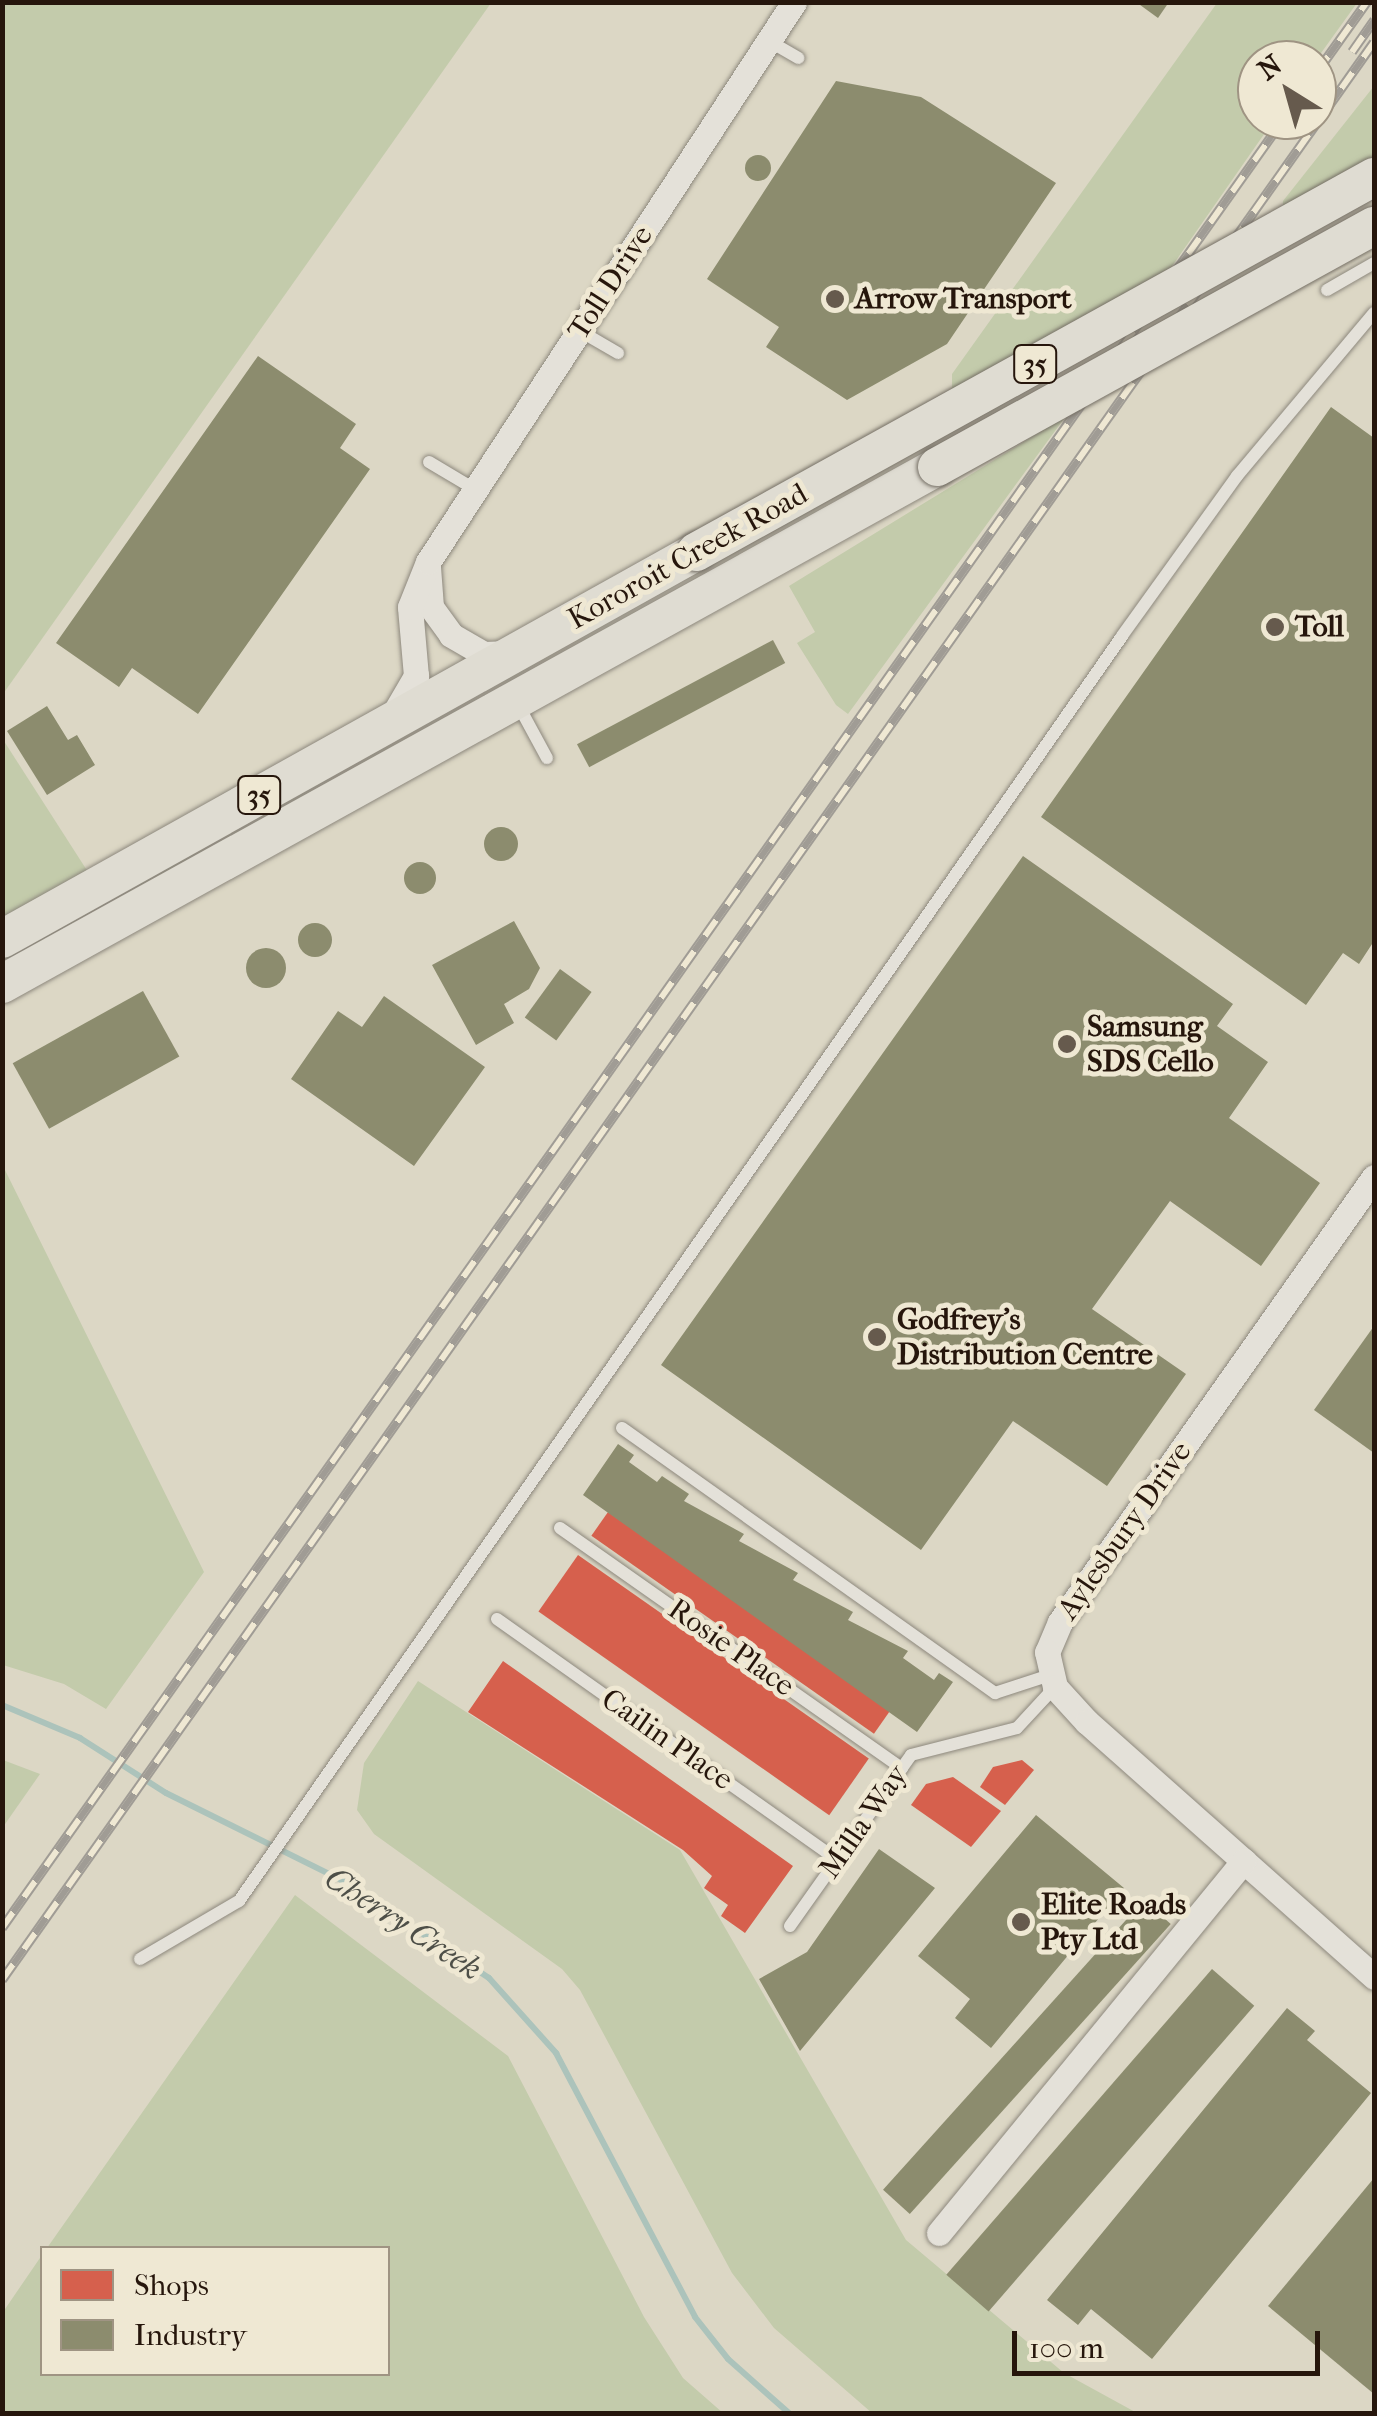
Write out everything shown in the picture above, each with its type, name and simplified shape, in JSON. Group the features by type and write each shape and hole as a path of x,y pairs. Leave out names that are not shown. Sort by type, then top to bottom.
{"main road":[{"name":"Kororoit Creek Road","path":"2,939 1374,177"},
{"name":"Kororoit Creek Road","path":"2,984 1374,226"}],"street":[{"name":"Toll Drive","path":"364,736 400,710 411,692 416,661 410,606 428,562 794,2"},
{"path":"428,562 427,593 451,635 484,654 501,657 522,648"},
{"name":"Aylesbury Drive","path":"1052,1681 1047,1652 1060,1622 1374,1176"},
{"path":"1052,1681 1374,1977"},
{"path":"939,2233 1244,1861"}],"lane":[{"path":"769,41 800,58"},
{"path":"1327,290 1374,263"},
{"path":"140,1960 239,1901 1111,652 1237,476 1374,313"},
{"path":"580,330 618,353"},
{"path":"428,462 476,490"},
{"path":"515,699 547,758"},
{"path":"622,1428 996,1692 1052,1681"},
{"name":"Rosie Place","path":"560,1528 902,1768"},
{"name":"Cailin Place","path":"497,1620 836,1860"},
{"name":"Milla Way","path":"790,1926 911,1755 1017,1728 1052,1681"}],"green space":[{"path":"2,3 491,3 3,694"},
{"path":"1217,3 1357,3 1330,40 1237,40 1237,140 1260,140 1161,282 952,401 952,374"},
{"path":"1374,86 1374,165 1283,216 1283,201 1331,140 1337,140 1337,133"},
{"path":"1066,416 848,714 836,705 797,643 815,632 789,586"},
{"path":"2,738 88,872 2,921"},
{"path":"3,1166 204,1572 106,1709 64,1684 3,1665"},
{"path":"418,1681 680,1850 906,2240 1064,2373 1137,2413 872,2413 774,2328 732,2273 580,1990 562,1969 374,1834 357,1810 364,1763"},
{"path":"2,1760 40,1774 3,1827"},
{"path":"295,1895 508,2056 644,2317 683,2378 723,2413 3,2413 3,2312 40,2258 40,2376 390,2376 390,2246 48,2246"}],"building: Shops":[{"path":"608,1512 891,1710 874,1734 591,1536"},
{"path":"578,1555 869,1759 829,1815 538,1612"},
{"path":"503,1661 793,1866 745,1933 721,1916 728,1905 704,1888 712,1876 683,1850 468,1712"},
{"path":"1022,1760 1034,1770 1005,1805 980,1787 993,1767"},
{"path":"953,1777 1001,1811 971,1847 911,1805 926,1784"}],"building: Industry":[{"path":"1136,2 1169,2 1158,18"},
{"path":"836,81 921,97 1056,183 947,344 847,400 766,347 779,327 707,279"},
{"path":"758,155 767,159 771,168 767,177 758,181 749,177 745,168 749,159"},
{"path":"258,356 356,424 340,448 370,469 198,714 132,668 119,687 56,643"},
{"name":"Toll","path":"1331,407 1374,438 1374,941 1359,964 1343,953 1306,1005 1041,817"},
{"path":"773,640 785,663 589,767 577,744"},
{"path":"47,706 68,740 77,735 95,765 47,795 7,731"},
{"path":"501,827 513,832 518,844 513,856 501,861 489,856 484,844 489,832"},
{"path":"1023,856 1233,1004 1217,1026 1268,1062 1229,1118 1320,1183 1261,1266 1170,1201 1092,1309 1186,1374 1107,1486 1013,1421 921,1550 661,1365"},
{"path":"420,862 431,867 436,878 431,889 420,894 409,889 404,878 409,867"},
{"path":"514,921 540,968 529,989 504,1004 514,1023 476,1045 432,965"},
{"path":"315,923 327,928 332,940 327,952 315,957 303,952 298,940 303,928"},
{"path":"266,948 280,954 286,968 280,982 266,988 252,982 246,968 252,954"},
{"path":"560,969 592,992 556,1040 525,1018"},
{"path":"143,991 179,1057 49,1129 13,1063"},
{"path":"384,996 485,1067 414,1166 291,1079 338,1011 362,1027"},
{"path":"1374,1326 1374,1453 1314,1410"},
{"path":"618,1444 634,1455 629,1462 657,1482 662,1476 689,1494 684,1501 744,1534 739,1541 798,1573 793,1580 853,1612 848,1620 908,1651 903,1658 934,1680 939,1673 953,1682 917,1732 583,1495"},
{"name":"Elite Roads Pty Ltd","path":"1036,1815 1124,1888 991,2048 955,2018 970,1999 918,1956"},
{"path":"879,1849 935,1888 800,2051 759,1979 807,1952"},
{"path":"1144,1900 1171,1924 910,2214 883,2190"},
{"path":"1212,1969 1254,2006 989,2311 946,2275"},
{"path":"1287,2008 1315,2031 1307,2040 1371,2093 1152,2359 1091,2309 1078,2325 1047,2300"},
{"path":"1374,2178 1374,2394 1268,2306"}],"waterway":[{"name":"Cherry Creek","path":"2,1705 80,1738 166,1793 345,1882 489,1978 556,2053 695,2317 728,2359 790,2414"}],"railway":[{"path":"1337,44 1367,2"},
{"path":"1352,52 1374,20"},
{"path":"2,1980 1374,42"},
{"path":"2,1928 1269,140"}],"place":[{"name":"Arrow Transport","path":"835,299"},
{"name":"Toll","path":"1275,627"},
{"name":"Samsung SDS Cello","path":"1067,1044"},
{"name":"Godfrey's Distribution Centre","path":"877,1337"},
{"name":"Elite Roads Pty Ltd","path":"1021,1922"}]}
